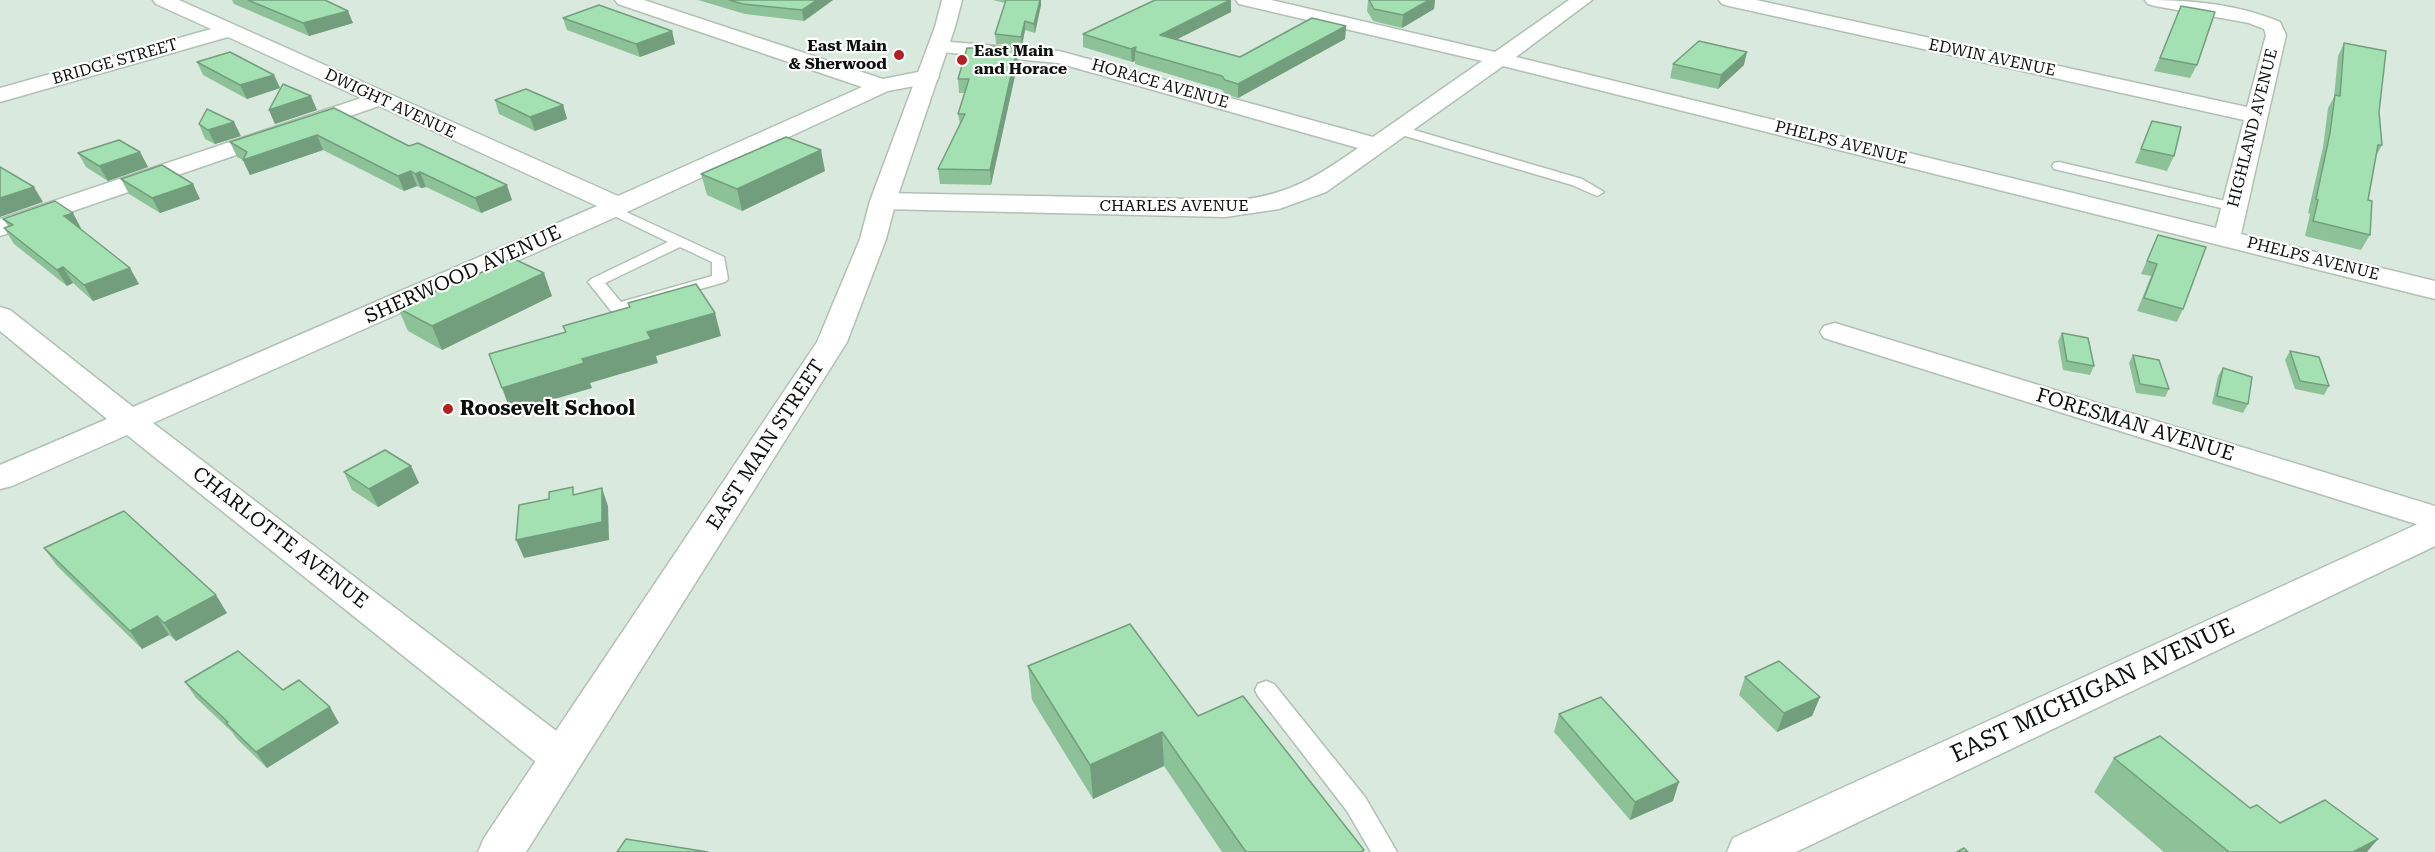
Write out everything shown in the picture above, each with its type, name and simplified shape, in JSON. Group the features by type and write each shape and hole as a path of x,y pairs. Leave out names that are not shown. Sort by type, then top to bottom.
{"street":[{"name":"DWIGHT AVENUE","path":"164,0 615,208"},
{"path":"625,0 882,86"},
{"name":"EAST MAIN STREET","path":"501,852 832,342 873,239 883,201 933,62 952,0"},
{"name":"PHELPS AVENUE","path":"1246,0 1499,59 2435,290"},
{"name":"CHARLES AVENUE","path":"883,201 1225,209 1250,207 1300,196 1313,190 1378,146 1582,0"},
{"name":"EDWIN AVENUE","path":"1729,0 2256,116"},
{"name":"HIGHLAND AVENUE","path":"2155,0 2266,22 2273,26 2276,35 2227,237"},
{"name":"BRIDGE STREET","path":"0,95 230,30"},
{"name":"HORACE AVENUE","path":"933,62 1040,54 1068,59 1378,146"},
{"name":"SHERWOOD AVENUE","path":"0,478 615,208 933,62"},
{"path":"0,228 379,99"},
{"name":"CHARLOTTE AVENUE","path":"0,316 130,421 561,758"},
{"name":"FORESMAN AVENUE","path":"1835,332 2435,518"},
{"name":"EAST MICHIGAN AVENUE","path":"1750,852 2435,531"}],"lane":[{"path":"1400,130 1577,182 1597,192"},
{"path":"2059,166 2234,207"},
{"path":"615,208 719,260 720,279 617,308 596,282 679,242"},
{"path":"1266,690 1356,804 1384,852"}],"building":[{"path":"248,0 325,0 348,11 303,23"},
{"path":"729,0 817,0 802,10 743,4"},
{"path":"1006,0 1040,0 1034,24 1025,21 1021,37 995,34"},
{"path":"1155,0 1230,0 1160,35 1240,57 1312,18 1346,26 1238,84 1225,80 1222,76 1135,51 1136,47 1131,49 1083,34"},
{"path":"1369,0 1429,0 1403,15 1374,9"},
{"path":"599,5 672,31 636,44 563,18"},
{"path":"2181,6 2215,12 2197,65 2160,58"},
{"path":"1699,41 1747,52 1721,75 1673,64"},
{"path":"2344,43 2386,51 2379,112 2382,145 2378,145 2368,200 2372,201 2370,235 2313,221 2335,95 2340,96"},
{"path":"990,46 1017,48 990,170 938,169 965,114 958,114 969,79 958,79 967,48 989,48"},
{"path":"230,52 274,75 240,85 197,62"},
{"path":"283,84 311,96 269,110"},
{"path":"526,89 563,105 530,117 495,100"},
{"path":"334,108 409,146 418,143 507,185 475,198 420,172 415,174 411,171 398,176 317,135 243,160 247,152 230,142"},
{"path":"207,109 234,122 208,130 199,124"},
{"path":"2152,121 2181,127 2174,156 2141,149"},
{"path":"786,137 821,150 737,189 701,174"},
{"path":"119,140 140,152 99,166 78,153"},
{"path":"162,165 193,184 152,198 121,179"},
{"path":"0,167 34,187 0,198"},
{"path":"55,201 73,213 64,216 130,268 84,285 63,267 57,270 4,228 13,225 3,219"},
{"path":"2158,235 2206,247 2183,309 2144,298 2157,264 2147,261"},
{"path":"512,258 544,273 432,326 398,308 475,273 478,274"},
{"path":"696,284 715,313 647,332 651,339 582,359 584,363 502,388 489,354 566,332 563,326 630,307 628,303"},
{"path":"2062,333 2088,338 2094,366 2067,361"},
{"path":"2290,351 2319,357 2329,386 2300,381"},
{"path":"2133,355 2159,360 2169,389 2140,384"},
{"path":"2223,368 2252,377 2248,404 2217,396"},
{"path":"385,450 411,466 369,489 344,472"},
{"path":"573,487 573,495 602,488 602,522 516,540 519,505 549,499 549,492"},
{"path":"124,511 216,595 164,623 157,616 130,631 44,548"},
{"path":"1130,624 1198,716 1243,696 1364,850 1361,852 1246,852 1162,732 1090,765 1028,666"},
{"path":"238,651 283,690 299,680 330,707 256,752 185,682"},
{"path":"1779,661 1820,697 1784,713 1745,677"},
{"path":"1601,697 1679,782 1635,802 1559,714"},
{"path":"2160,736 2250,808 2257,805 2280,823 2325,800 2378,839 2353,852 2229,852 2114,758"},
{"path":"626,839 708,852 617,852"}],"place":[{"name":"East Main & Sherwood","path":"899,55"},
{"name":"East Main and Horace","path":"962,60"},
{"name":"Roosevelt School","path":"448,409"}]}
